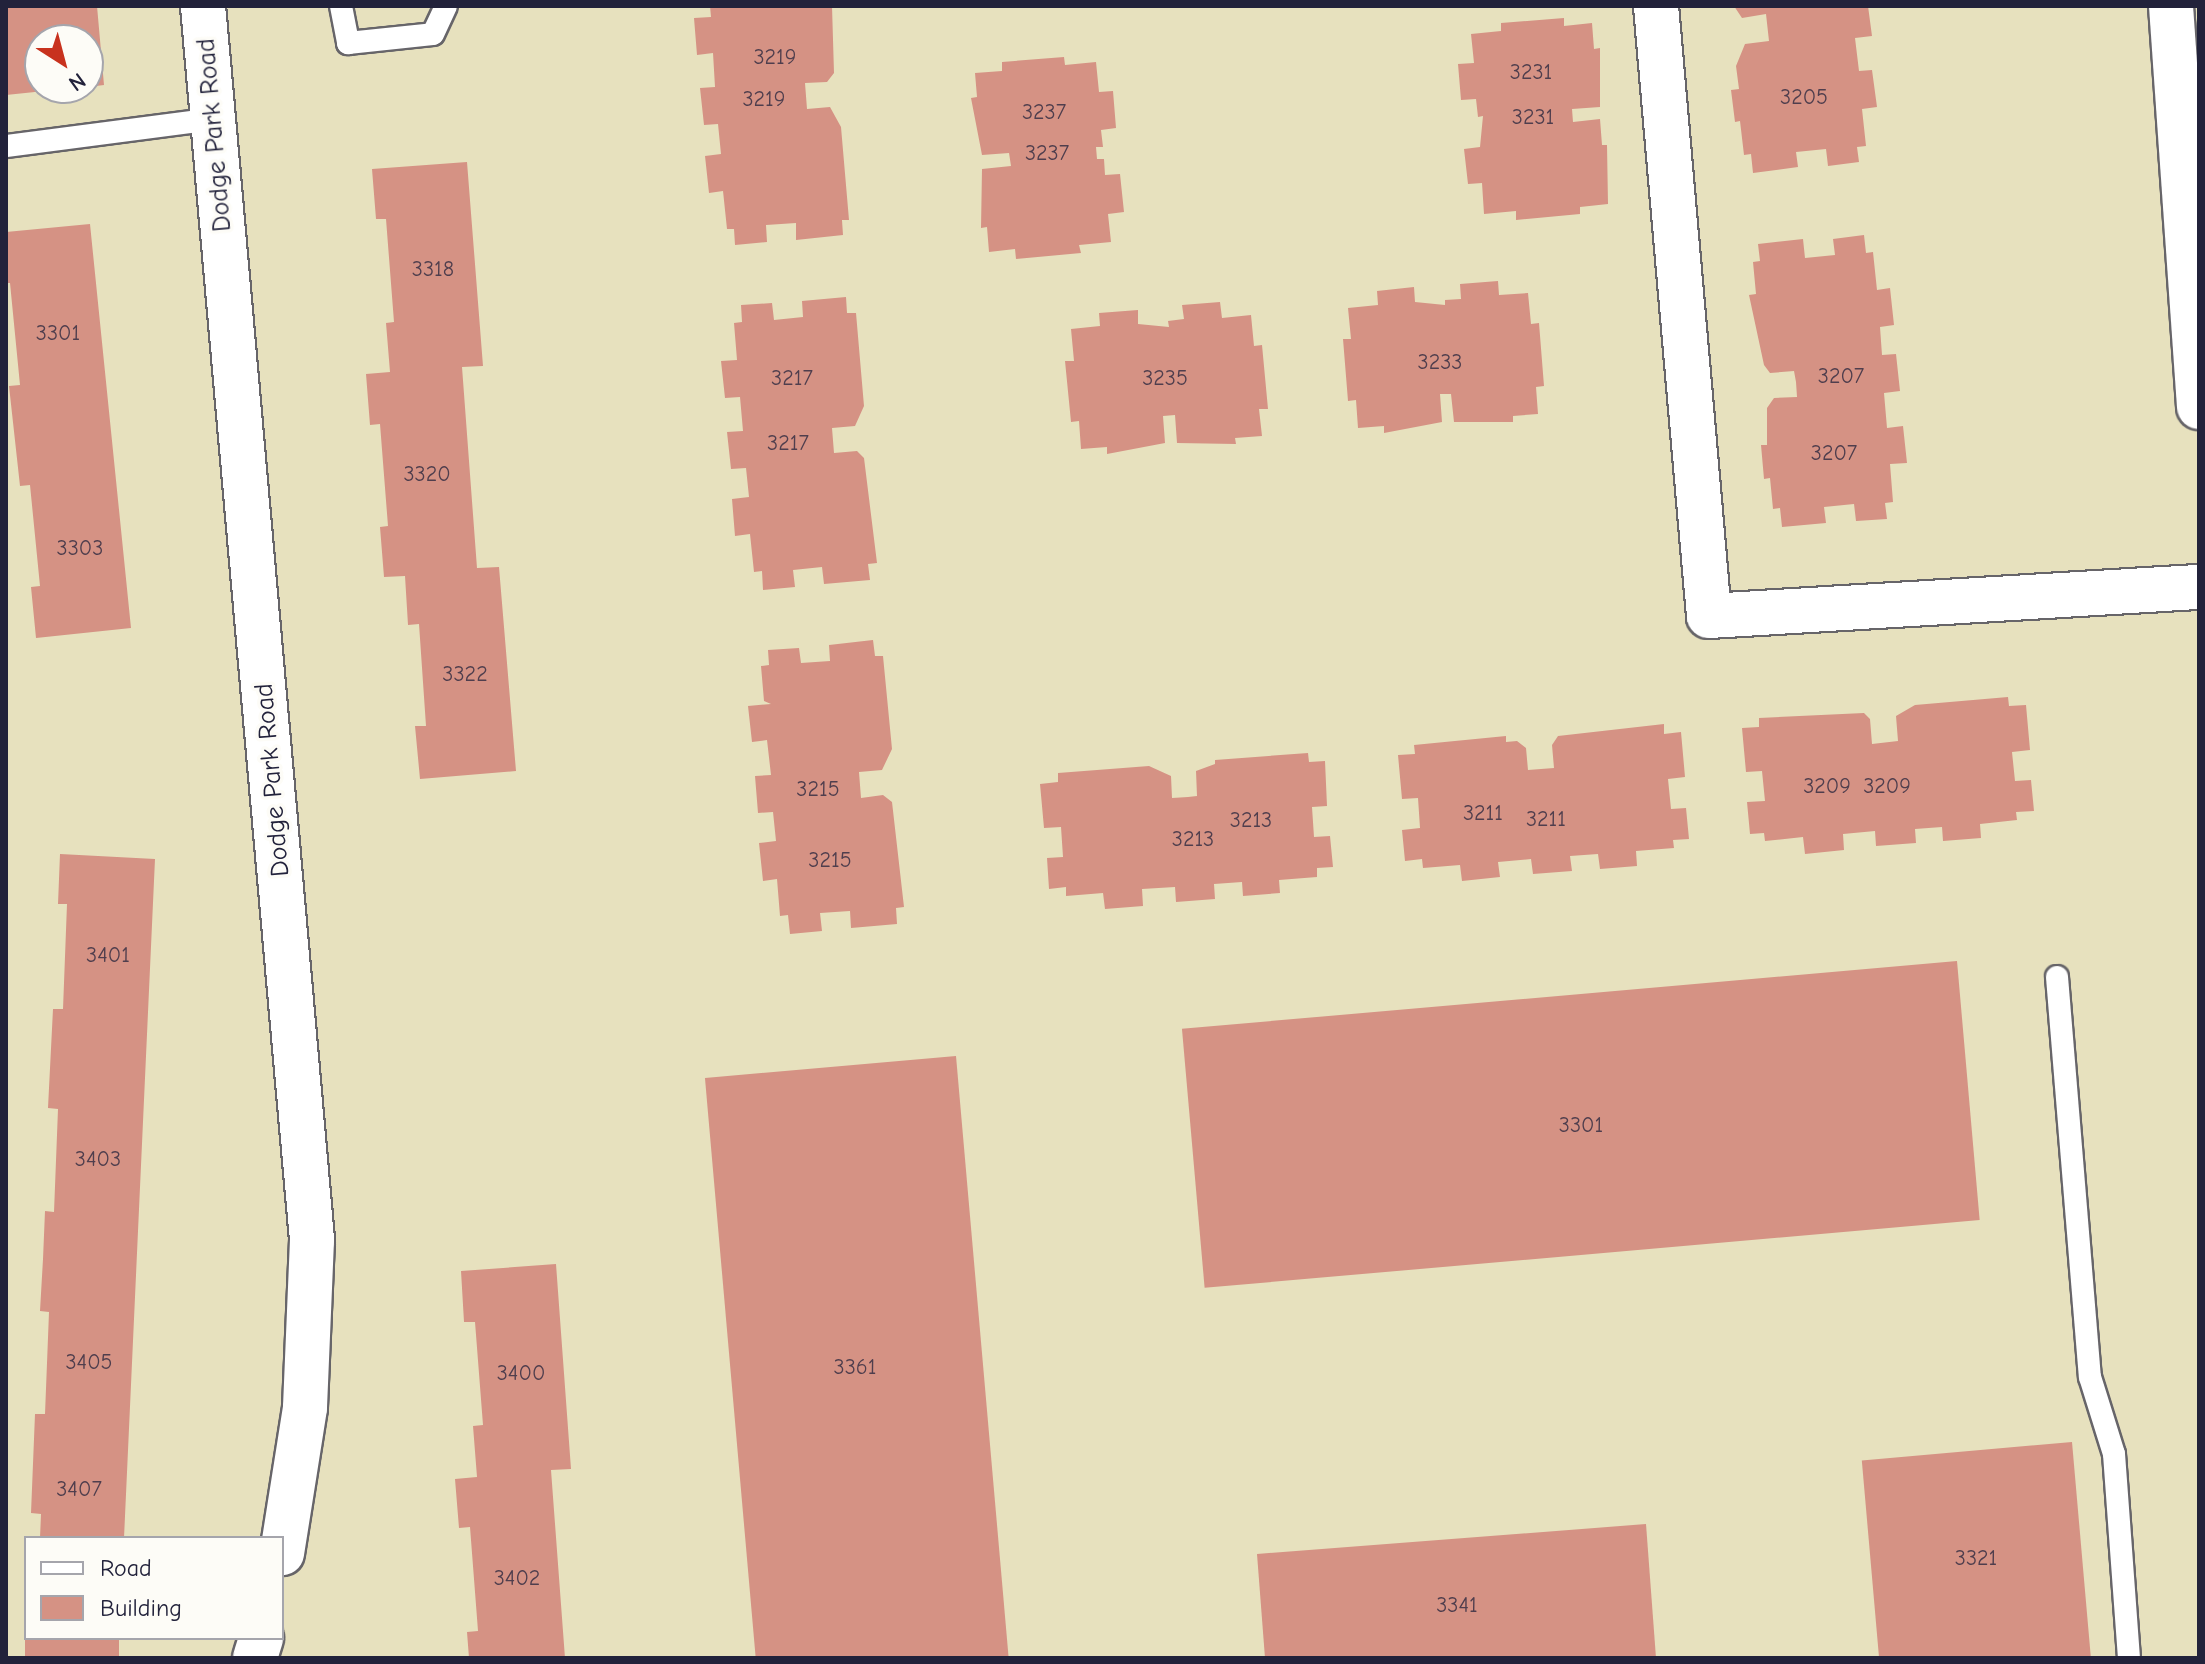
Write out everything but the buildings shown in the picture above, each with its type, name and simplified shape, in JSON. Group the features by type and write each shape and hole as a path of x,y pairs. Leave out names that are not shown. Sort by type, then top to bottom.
{"street":[{"name":"Dodge Park Road","path":"203,6 312,1240 305,1408 284,1540"},
{"path":"1656,6 1709,616 2199,587"},
{"path":"2171,6 2199,407"}],"lane":[{"path":"341,6 348,43 433,34 446,6"},
{"path":"6,146 213,119"},
{"path":"2057,977 2090,1377 2114,1454 2129,1658"}]}
